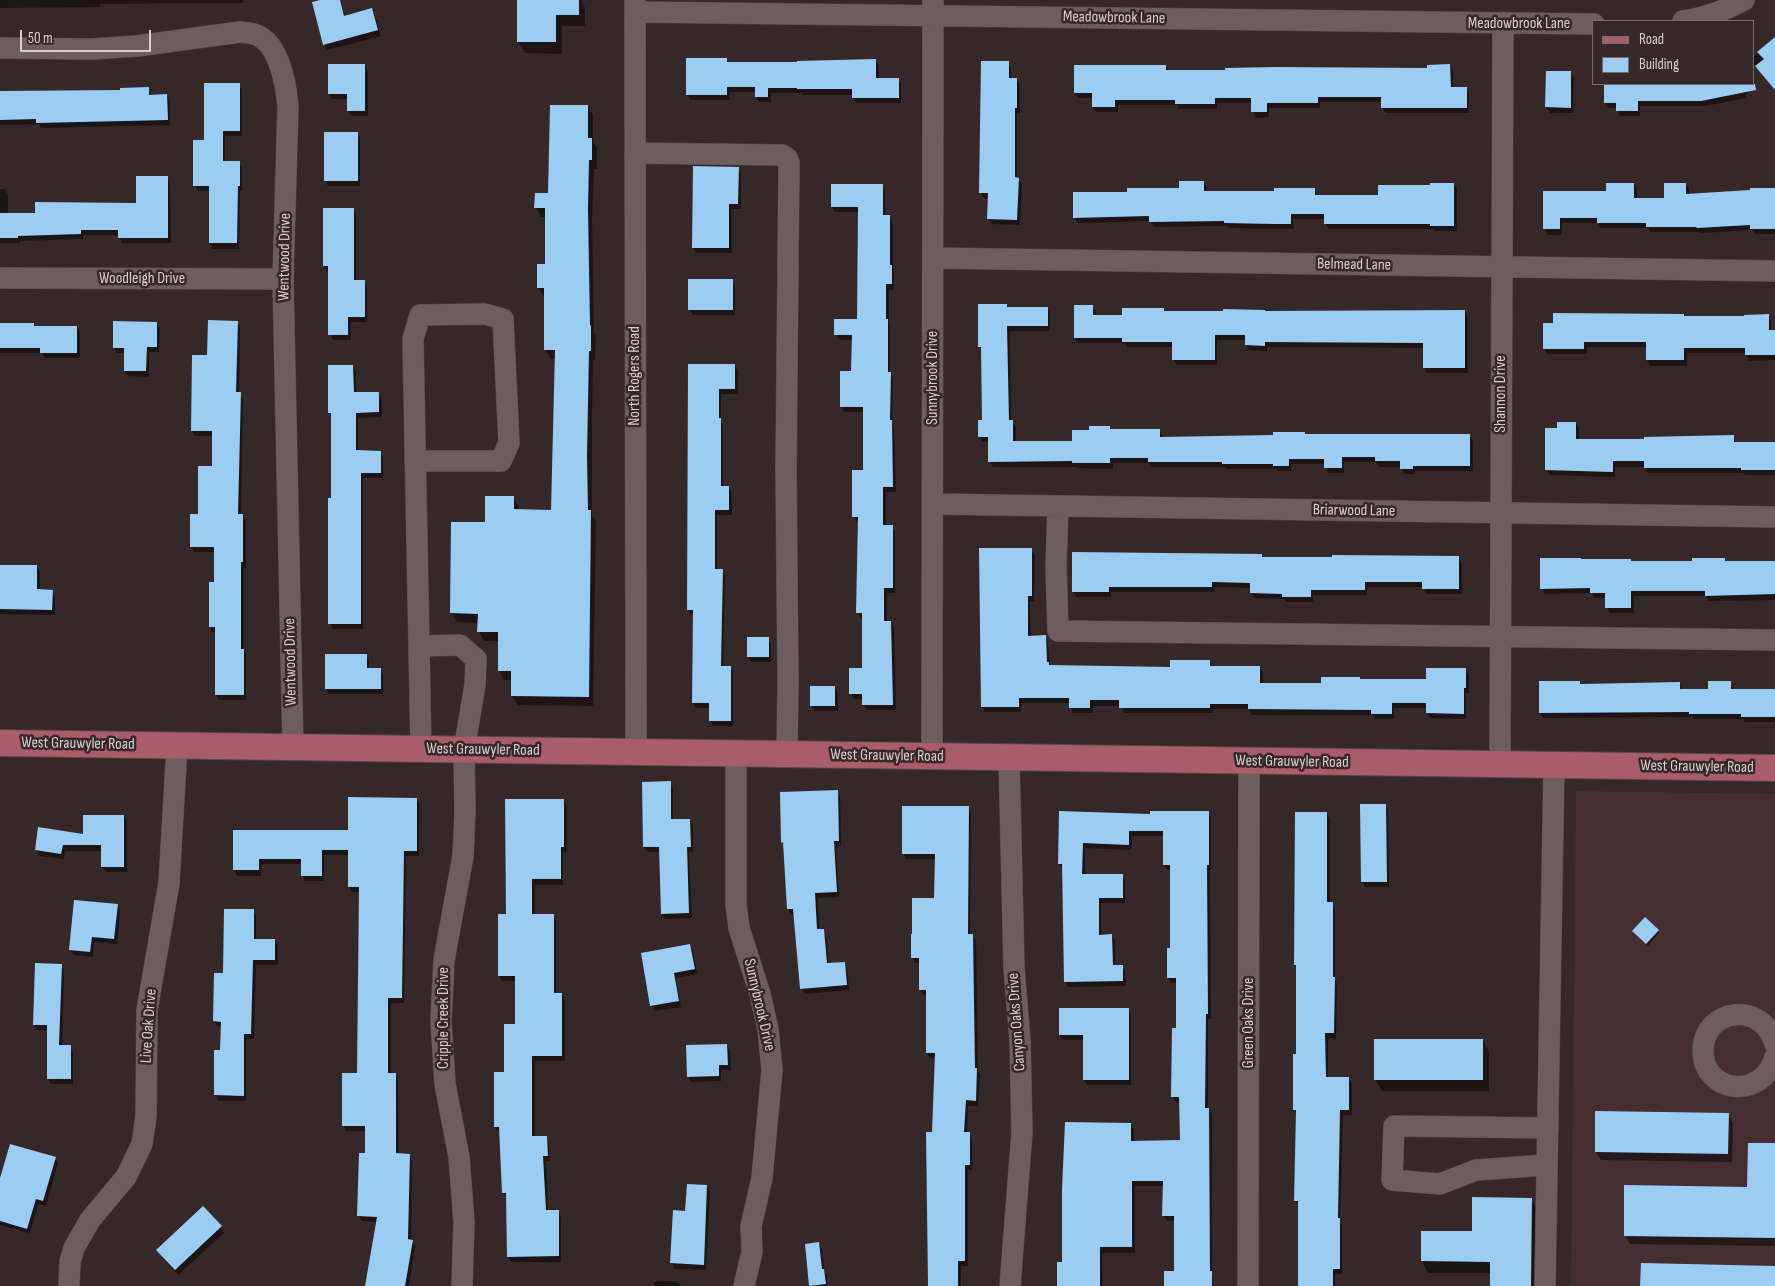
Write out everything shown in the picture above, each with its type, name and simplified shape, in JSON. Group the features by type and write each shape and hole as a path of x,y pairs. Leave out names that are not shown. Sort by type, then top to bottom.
{"main road":[{"name":"West Grauwyler Road","path":"0,743 1775,768"}],"street":[{"path":"1690,20 1703,18 1730,8 1744,0"},
{"name":"Meadowbrook Lane","path":"635,6 933,8 1503,24 1592,24"},
{"name":"North Rogers Road","path":"635,6 636,752"},
{"name":"Sunnybrook Drive","path":"932,756 933,8"},
{"name":"Shannon Drive","path":"1500,764 1503,24"},
{"name":"Wentwood Drive","path":"0,48 92,49 136,46 240,32 254,34 263,38 278,61 286,87 288,106 283,279 293,747"},
{"path":"635,153 782,155 787,158 789,163 786,470 787,754"},
{"name":"Belmead Lane","path":"933,258 1775,271"},
{"name":"Woodleigh Drive","path":"0,278 283,279"},
{"path":"415,461 501,461 509,442 503,319 485,314 420,315 413,340 415,461 421,749"},
{"name":"Briarwood Lane","path":"933,504 1775,517"},
{"path":"1058,506 1056,566 1058,631 1775,640"},
{"name":"Cripple Creek Drive","path":"419,646 460,645 476,659 476,685 464,750 465,812 463,856 444,960 441,1021 445,1084 458,1157 464,1222 462,1286"},
{"name":"Live Oak Drive","path":"69,1286 70,1262 74,1248 90,1220 126,1177 142,1144 146,1116 147,1010 169,883 177,746"},
{"name":"Sunnybrook Drive","path":"736,753 736,904 739,928 760,994 768,1029 772,1070 762,1178 751,1226 752,1252 744,1286"},
{"name":"Canyon Oaks Drive","path":"1009,758 1014,968 1020,1040 1022,1132 1010,1286"},
{"name":"Green Oaks Drive","path":"1248,1286 1250,761"},
{"path":"1546,1286 1554,765"},
{"path":"1775,1044 1771,1032 1764,1024 1754,1017 1742,1014 1731,1015 1720,1020 1712,1027 1705,1038 1703,1050 1705,1063 1711,1074 1721,1082 1732,1086 1745,1086 1766,1082 1766,1075 1775,1057"},
{"path":"1547,1165 1476,1170 1440,1184 1392,1180 1394,1126 1548,1128"}],"shaded area":[{"path":"1576,791 1775,794 1775,1286 1571,1286"}],"building":[{"path":"340,0 344,16 372,8 378,30 323,45 312,2"},
{"path":"517,0 579,0 579,15 556,15 556,42 517,42"},
{"path":"1775,37 1775,90 1755,66 1764,59 1757,52"},
{"path":"686,58 727,58 727,62 876,59 876,78 899,78 899,98 852,98 852,89 797,88 768,88 768,97 755,97 755,87 727,87 727,95 686,95"},
{"path":"981,61 1009,61 1009,78 1017,78 1015,177 1019,178 1017,220 987,219 988,193 979,193"},
{"path":"328,64 365,64 365,111 347,111 347,94 328,94"},
{"path":"1450,64 1451,87 1467,87 1467,108 1381,108 1381,97 1318,97 1318,103 1267,103 1267,112 1251,112 1251,98 1215,98 1215,104 1175,104 1175,100 1115,100 1115,107 1092,107 1092,93 1074,93 1074,65 1166,65 1166,70 1225,70 1225,68 1275,67 1427,68 1427,65"},
{"path":"1546,71 1571,71 1571,108 1545,107"},
{"path":"204,83 240,83 240,131 223,131 223,161 240,161 237,243 209,243 209,186 193,186 193,140 204,140"},
{"path":"1755,84 1756,90 1701,101 1638,101 1638,111 1616,111 1616,103 1604,103 1604,85"},
{"path":"149,87 149,95 167,94 168,120 36,123 36,119 0,120 0,91 120,90 120,88"},
{"path":"550,105 588,105 588,138 592,138 592,160 589,160 588,209 591,326 587,456 588,510 591,510 589,697 511,696 511,671 498,671 498,632 477,632 478,614 450,613 451,522 485,522 485,496 514,496 514,509 551,510 555,350 544,350 544,288 537,288 537,264 545,264 545,208 534,208 535,193 548,193"},
{"path":"324,132 358,132 358,181 324,181"},
{"path":"693,166 739,167 738,204 729,204 729,248 692,248"},
{"path":"136,176 168,176 168,238 118,238 118,230 81,230 81,234 0,238 0,213 35,213 35,202 136,203"},
{"path":"1179,181 1204,181 1204,191 1274,191 1274,188 1315,188 1315,195 1378,195 1378,185 1454,183 1454,226 1430,226 1430,224 1324,224 1324,214 1291,214 1291,224 1224,223 1224,221 1149,222 1149,216 1073,218 1073,192 1127,192 1127,188 1179,188"},
{"path":"1606,183 1634,183 1634,198 1664,198 1664,183 1686,183 1686,194 1750,190 1750,188 1775,188 1775,229 1750,229 1750,225 1697,228 1646,227 1646,223 1597,223 1597,218 1560,218 1560,229 1543,229 1543,191 1606,191"},
{"path":"831,184 883,184 883,215 890,215 892,284 886,284 886,319 888,319 888,372 891,372 890,420 892,420 893,487 883,487 883,525 893,525 893,588 884,588 884,621 891,621 893,705 862,705 862,694 849,694 849,668 862,668 862,613 856,613 858,517 852,517 852,470 863,470 863,407 840,407 840,371 851,371 852,335 834,335 834,319 857,319 858,207 831,207"},
{"path":"323,208 354,208 354,280 365,280 365,317 348,317 348,335 328,335 328,266 323,266"},
{"path":"688,279 733,279 733,310 688,310"},
{"path":"978,304 1007,304 1007,307 1048,307 1048,326 1007,326 1009,420 1013,420 1013,441 1072,441 1072,430 1089,430 1089,426 1110,426 1110,429 1160,429 1160,437 1273,435 1273,432 1305,432 1305,434 1470,434 1470,466 1413,466 1413,469 1400,469 1400,461 1375,461 1375,457 1342,457 1342,468 1324,468 1324,459 1289,459 1289,466 1273,466 1273,464 1222,464 1222,462 1148,462 1148,458 1110,458 1110,463 1072,463 1072,461 988,462 988,437 978,437 978,420 982,420 981,347 978,347"},
{"path":"1074,305 1093,305 1093,315 1122,315 1122,308 1164,308 1164,311 1223,311 1223,309 1265,311 1465,310 1465,368 1423,368 1423,343 1265,342 1265,346 1245,345 1245,335 1215,335 1215,360 1172,360 1172,342 1122,342 1122,338 1074,338"},
{"path":"1553,313 1684,314 1684,316 1769,314 1769,330 1775,330 1775,355 1745,355 1745,348 1684,348 1684,360 1646,360 1646,342 1584,342 1584,349 1543,349 1543,323 1553,323"},
{"path":"208,320 238,321 236,392 241,392 238,514 243,514 241,649 244,649 244,695 215,695 215,627 209,627 209,582 214,582 214,547 190,547 190,514 198,514 198,466 212,466 212,431 191,431 192,355 207,355"},
{"path":"113,321 157,322 157,347 147,347 146,371 124,371 124,348 113,348"},
{"path":"0,323 34,323 34,326 77,326 77,353 40,353 40,348 0,348"},
{"path":"688,364 735,364 735,389 719,389 721,486 729,486 729,510 715,510 715,569 723,569 721,666 731,666 731,721 709,721 709,703 692,703 693,610 687,610"},
{"path":"328,365 353,365 354,392 379,392 379,412 356,413 356,450 381,451 381,473 361,473 361,624 328,624 328,498 331,498 331,413 328,413"},
{"path":"1557,422 1576,422 1576,439 1644,439 1644,437 1734,435 1734,442 1775,442 1775,470 1644,468 1644,461 1613,461 1613,472 1545,470 1545,428 1557,428"},
{"path":"979,548 1032,548 1032,596 1028,596 1028,636 1046,635 1047,662 1049,662 1049,665 1170,667 1170,660 1210,660 1210,666 1260,666 1260,683 1321,683 1321,677 1426,679 1426,668 1466,668 1464,714 1426,713 1426,703 1392,703 1392,714 1371,714 1371,710 1248,709 1248,704 1210,704 1210,708 1119,708 1119,700 1090,700 1090,708 1069,708 1069,698 1019,698 1019,707 981,707"},
{"path":"1072,552 1262,554 1262,557 1332,557 1332,555 1459,556 1459,589 1422,589 1422,582 1365,582 1365,590 1311,590 1311,597 1282,597 1282,594 1250,593 1250,583 1212,582 1212,587 1109,587 1109,592 1072,592"},
{"path":"1540,558 1692,561 1692,558 1725,558 1725,561 1775,561 1775,594 1705,596 1705,591 1631,591 1631,608 1605,608 1605,593 1590,593 1590,588 1540,589"},
{"path":"0,565 37,565 37,589 53,590 52,610 0,609"},
{"path":"747,637 769,637 769,657 747,657"},
{"path":"325,654 367,654 367,668 381,668 381,689 325,689"},
{"path":"1539,681 1580,681 1580,684 1680,682 1680,689 1708,689 1708,681 1731,681 1731,689 1775,689 1775,717 1741,717 1741,714 1689,714 1689,712 1539,713"},
{"path":"810,686 835,686 835,706 810,706"},
{"path":"671,781 671,819 690,819 691,847 687,847 689,913 661,914 659,847 643,847 642,782"},
{"path":"838,790 839,841 834,841 837,892 815,893 817,929 824,929 827,963 845,962 847,985 800,989 793,909 787,909 783,842 781,843 780,792"},
{"path":"348,797 417,798 417,851 404,851 402,998 388,998 388,1073 396,1073 396,1153 410,1154 408,1239 413,1240 405,1286 365,1286 377,1217 357,1216 359,1153 365,1153 365,1126 342,1126 342,1073 357,1073 359,887 348,887 348,850 322,850 322,876 301,876 301,859 259,859 259,870 233,870 233,830 348,830"},
{"path":"505,799 564,799 564,847 561,847 561,879 532,879 532,914 554,914 554,993 562,993 562,1056 532,1056 532,1136 547,1136 548,1156 543,1156 546,1210 559,1210 559,1256 507,1257 506,1193 502,1193 499,1127 494,1127 494,1072 504,1072 504,1024 515,1024 515,976 498,976 498,914 506,914"},
{"path":"1360,804 1386,804 1387,882 1361,882"},
{"path":"902,806 969,806 968,934 973,934 975,1068 977,1068 976,1101 966,1100 964,1132 970,1132 970,1165 965,1165 965,1261 958,1261 958,1286 928,1286 926,1132 932,1132 935,1053 926,1053 926,990 919,990 919,958 911,958 911,934 912,898 934,898 935,854 902,854"},
{"path":"1059,811 1150,814 1150,811 1209,811 1209,865 1207,865 1208,1014 1206,1014 1205,1108 1209,1108 1210,1271 1212,1271 1212,1286 1164,1286 1164,1271 1174,1271 1174,1216 1162,1216 1163,1181 1132,1181 1132,1247 1100,1247 1100,1286 1057,1286 1057,1262 1062,1262 1062,1189 1065,1122 1131,1123 1131,1141 1180,1140 1179,1097 1171,1097 1172,1028 1176,1028 1176,978 1167,978 1167,948 1170,948 1170,865 1163,865 1163,831 1129,831 1129,845 1083,843 1082,874 1123,874 1123,898 1099,898 1099,935 1112,934 1113,965 1123,965 1123,981 1064,982 1062,864 1058,864"},
{"path":"1295,812 1327,812 1327,902 1333,902 1333,977 1335,977 1334,1033 1325,1033 1326,1077 1349,1077 1349,1110 1340,1110 1338,1218 1340,1218 1340,1269 1333,1269 1333,1286 1298,1286 1298,1201 1294,1201 1296,1110 1293,1110 1293,1054 1296,1054 1296,965 1294,965"},
{"path":"83,815 124,815 124,867 101,867 101,845 63,845 61,854 35,850 38,827 83,834"},
{"path":"74,900 118,904 114,939 92,937 90,952 69,950"},
{"path":"224,909 254,909 254,939 275,939 275,960 253,960 251,1034 244,1034 244,1096 214,1095 214,1050 220,1050 221,1022 213,1021 214,973 223,973"},
{"path":"1645,917 1659,930 1646,944 1632,931"},
{"path":"690,944 695,969 674,973 679,1001 650,1006 641,953"},
{"path":"35,963 62,964 59,1045 71,1045 71,1079 47,1079 47,1025 33,1025"},
{"path":"1059,1008 1129,1008 1129,1080 1083,1080 1083,1035 1059,1035"},
{"path":"1374,1039 1483,1039 1483,1080 1374,1080"},
{"path":"727,1044 728,1065 719,1065 719,1076 687,1077 686,1045"},
{"path":"1595,1111 1729,1113 1728,1154 1595,1152"},
{"path":"1748,1143 1775,1143 1775,1238 1624,1236 1624,1185 1747,1187"},
{"path":"10,1144 56,1157 43,1201 36,1199 27,1229 0,1221 0,1178"},
{"path":"687,1184 707,1185 704,1265 670,1263 673,1210 685,1211"},
{"path":"1472,1197 1532,1198 1531,1286 1490,1286 1490,1262 1421,1261 1421,1231 1472,1231"},
{"path":"203,1206 222,1226 175,1270 156,1250"},
{"path":"819,1242 826,1284 809,1286 805,1244"},
{"path":"1641,1263 1775,1266 1775,1286 1640,1286"}]}
